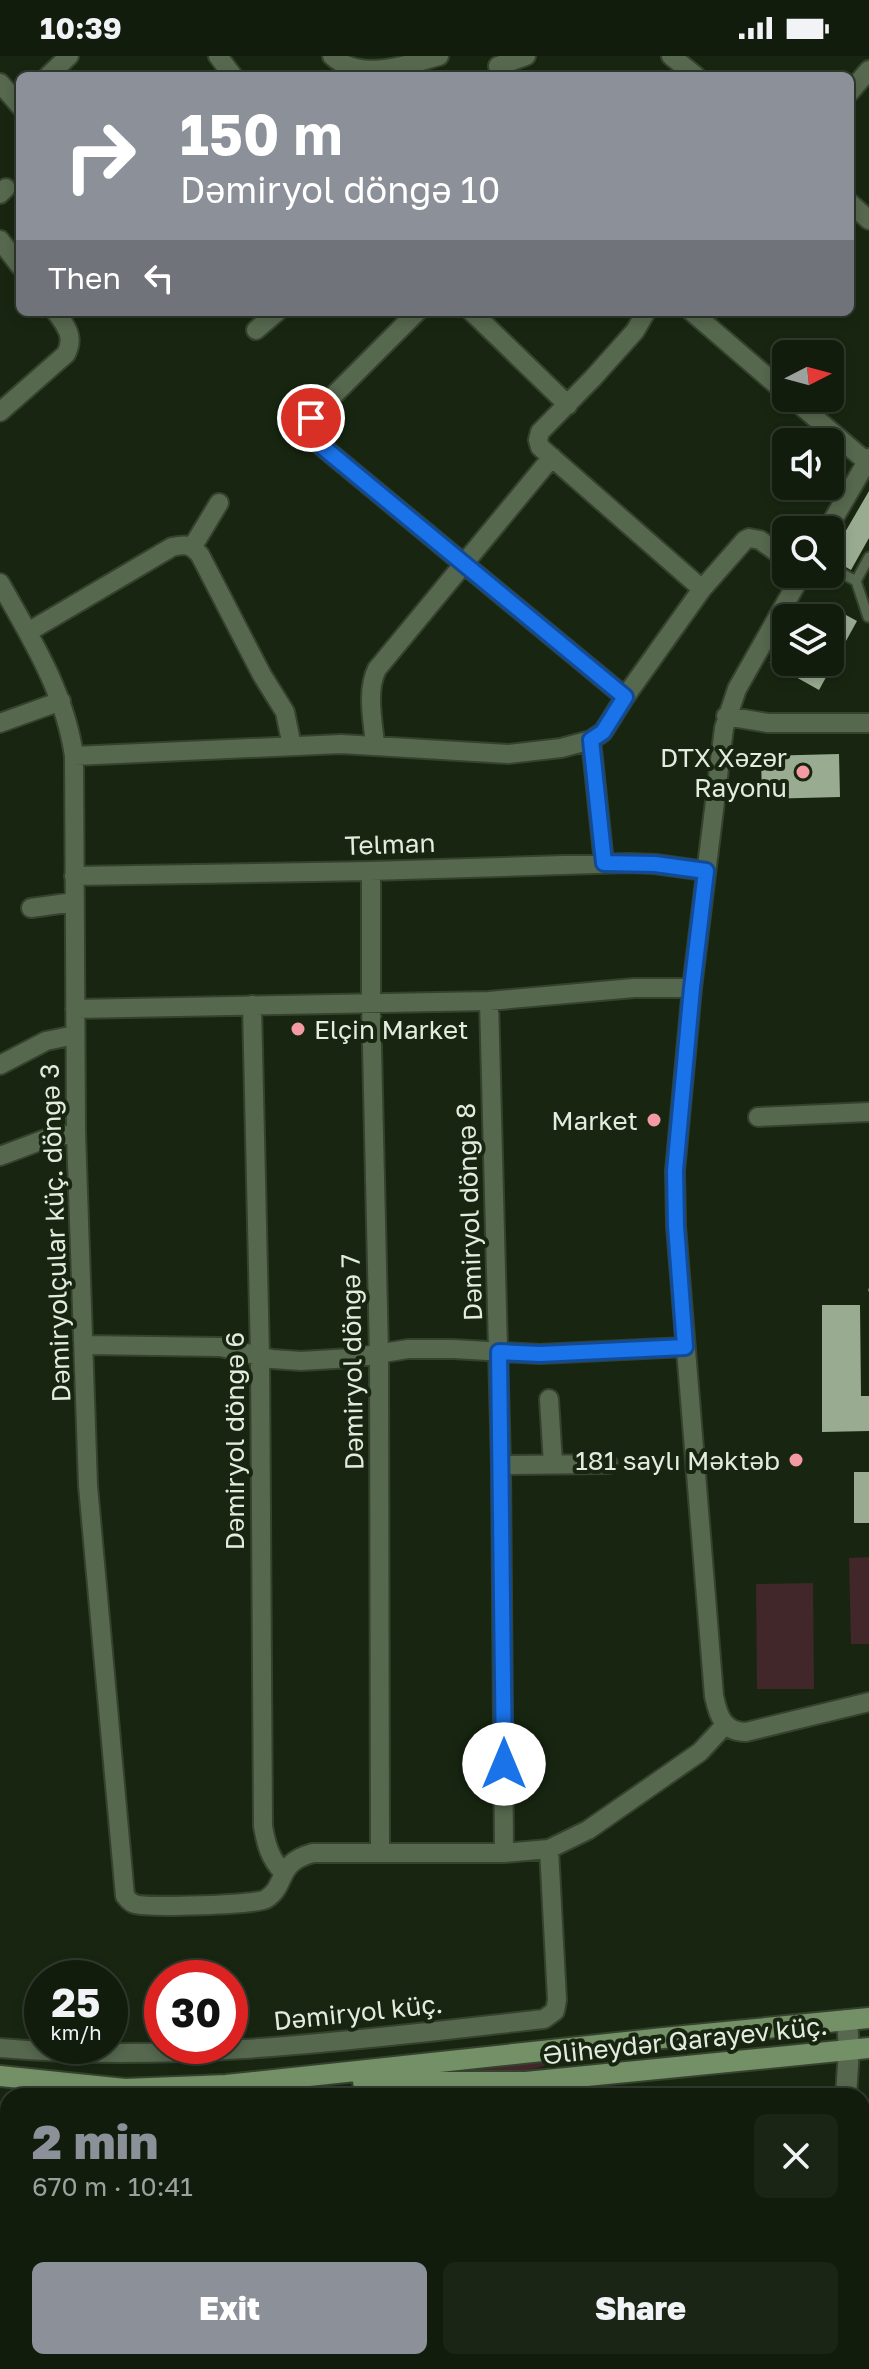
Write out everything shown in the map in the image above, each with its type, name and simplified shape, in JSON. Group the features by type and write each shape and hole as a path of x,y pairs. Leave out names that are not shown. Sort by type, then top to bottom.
{"main road":[{"name":"Əliheydər Qarayev küç.","path":"663,2038 869,2018"},
{"path":"187,2088 663,2038"},
{"path":"299,2088 372,2082 526,2082 663,2038"},
{"name":"Əliheydər Qarayev küç.","path":"526,2082 859,2048"},
{"path":"0,2076 110,2088"},
{"path":"372,2082 391,2088"}],"street":[{"path":"52,72 69,56"},
{"path":"332,56 350,67 377,69 439,56"},
{"path":"497,66 526,56"},
{"path":"671,56 691,72"},
{"path":"854,87 869,70"},
{"path":"0,83 16,101"},
{"path":"854,207 869,220"},
{"path":"0,240 16,261"},
{"path":"0,412 66,354 70,336 58,316"},
{"path":"256,330 272,316"},
{"path":"413,316 311,418 309,433 625,697"},
{"path":"476,316 568,405"},
{"path":"644,316 635,331 540,432 538,440 540,447 702,589"},
{"path":"697,316 772,381"},
{"path":"809,412 868,460 835,516"},
{"path":"375,745 371,706 372,679 377,669 552,457"},
{"path":"193,546 219,503"},
{"path":"74,756 375,745 508,754 561,748 591,740 603,732 702,589 749,538 760,540 772,549"},
{"path":"28,632 172,547 193,546 285,712 292,746"},
{"name":"Dəmiryolçular küç. döngə 3","path":"0,583 61,701 74,756 76,1133 92,1546 125,1896 135,1904 194,1905 261,1901 276,1889 283,1872"},
{"path":"794,588 737,689 726,716 692,988 675,1200 717,1711 725,1725 737,1732 755,1731 869,1702"},
{"path":"0,723 61,701"},
{"path":"726,716 768,723 869,723"},
{"path":"591,740 604,863"},
{"name":"Telman","path":"74,876 604,863 655,864 706,871"},
{"name":"Dəmiryol döngə 7","path":"371,871 379,1354 380,1852"},
{"path":"31,908 74,902"},
{"path":"75,1009 489,1001 634,988 692,988"},
{"name":"Dəmiryol döngə 8","path":"489,1001 501,1465 504,1853"},
{"name":"Dəmiryol döngə 6","path":"252,1005 260,1356 263,1826 267,1847 275,1864 283,1872"},
{"path":"0,1065 46,1041 75,1035"},
{"path":"758,1117 869,1112"},
{"path":"0,1156 48,1138 76,1133"},
{"path":"85,1345 209,1346 301,1361 408,1349 540,1354 685,1347"},
{"path":"549,1399 553,1464"},
{"path":"501,1465 608,1464"},
{"path":"283,1872 292,1861 313,1853 504,1853 549,1849 588,1830 700,1752 725,1725"},
{"name":"Dəmiryol küç.","path":"0,2048 71,2052 229,2050 544,2019 555,2011 557,2000 549,1849"},
{"path":"847,2020 859,2048"},
{"name":"Əliheydər Qarayev küç.","path":"848,2088 859,2048"},
{"path":"501,2088 526,2082"}],"lane":[{"path":"856,581 869,557"},
{"path":"844,575 856,581 868,617"}],"shaded area":[{"path":"869,1557 869,1644 851,1644 849,1558"},
{"path":"813,1583 814,1689 757,1689 756,1584"},
{"path":"595,2052 519,2073 403,2073"}],"building":[{"path":"869,491 869,538 851,570 844,566 844,534"},
{"path":"844,614 857,621 844,645"},
{"path":"794,676 827,676 819,690"},
{"path":"839,754 840,797 762,799 761,756"},
{"path":"822,1305 860,1305 861,1396 869,1396 869,1431 822,1432"},
{"path":"854,1472 869,1472 869,1523 854,1523"}],"place":[{"name":"DTX Xəzər Rayonu","path":"803,772"},
{"name":"Elçin Market","path":"298,1029"},
{"name":"Market","path":"654,1120"},
{"name":"181 saylı Məktəb","path":"796,1460"}],"route":[{"path":"311,418 308,425 313,439 625,697 603,732 591,740 604,863 655,864 706,871 675,1171 685,1347 540,1354 499,1352 504,1764"}]}
